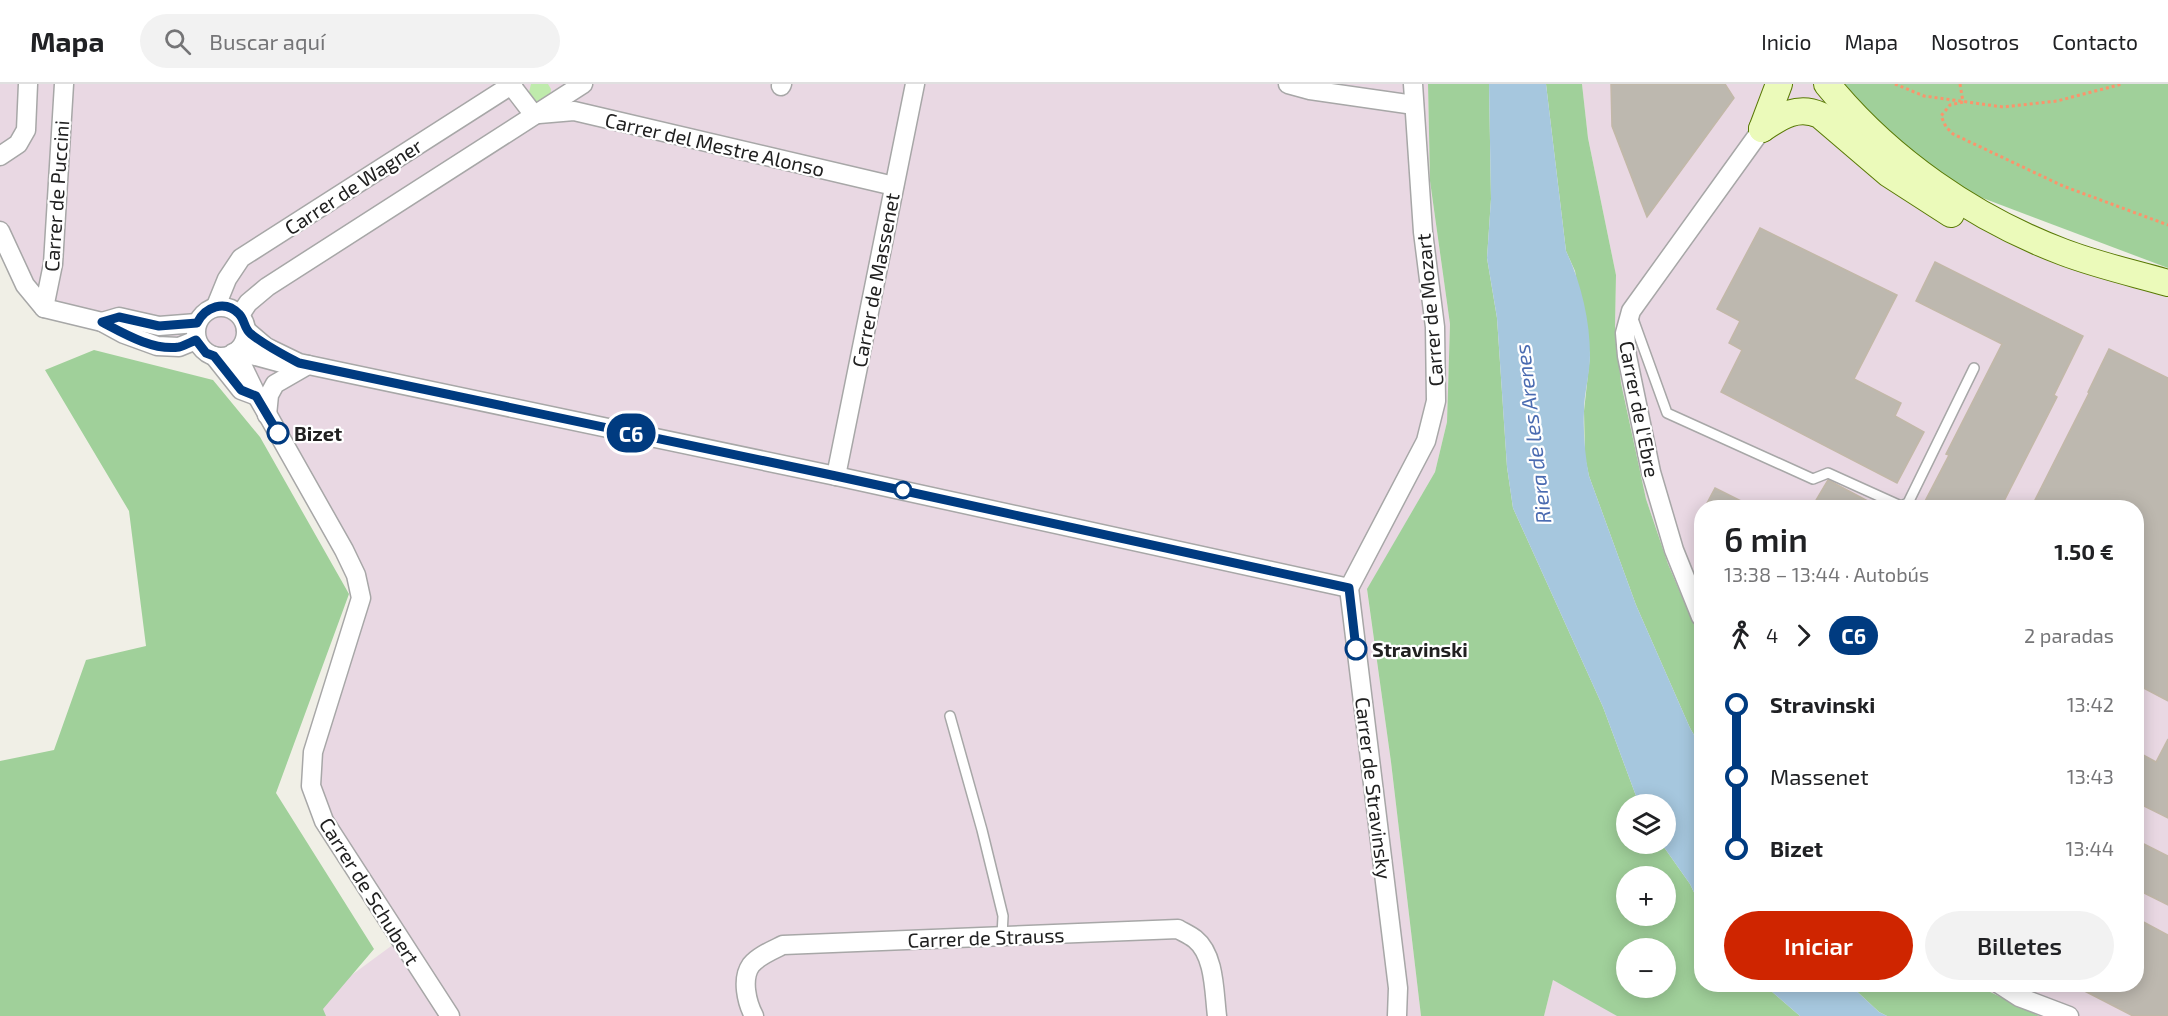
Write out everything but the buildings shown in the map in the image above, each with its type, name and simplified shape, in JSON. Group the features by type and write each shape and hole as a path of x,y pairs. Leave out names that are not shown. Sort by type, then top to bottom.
{"main road":[{"path":"1762,129 1779,84"},
{"path":"1827,84 1861,122 1884,143 1943,189 1981,214 2063,252 2168,283"},
{"path":"1762,129 1789,113 1809,110 1820,116 1889,174 1969,224 2031,252 2051,257 2091,261"}],"street":[{"name":"Carrer de Puccini","path":"0,156 18,144 26,130 28,84"},
{"name":"Carrer de Puccini","path":"44,308 53,264 64,84"},
{"name":"Carrer de Massenet","path":"836,476 915,84"},
{"path":"1288,84 1310,90 1414,105"},
{"name":"Carrer de Mozart","path":"1349,588 1426,441 1436,400 1435,327 1423,231 1413,84"},
{"name":"Carrer de Wagner","path":"216,306 226,279 241,258 512,85 534,115"},
{"name":"Carrer de Wagner","path":"243,322 248,303 267,287 534,115 572,87"},
{"name":"Carrer del Mestre Alonso","path":"534,115 574,111 894,186"},
{"name":"Carrer de l'Ebre","path":"1694,600 1674,550 1651,472 1627,356 1625,333 1630,311 1762,129"},
{"path":"0,231 25,285 44,308 102,322 124,334 158,346 179,347 197,331 201,315 216,306 225,306 266,346 303,364"},
{"path":"197,331 206,353 222,357 235,352 245,338 243,322"},
{"path":"235,352 285,364 303,364 836,476 1349,588"},
{"name":"Carrer de Schubert","path":"235,352 256,396 352,567 361,598 313,752 311,786 324,821 450,1016"},
{"name":"Carrer de Schubert","path":"214,356 241,390 256,396"},
{"path":"267,415 269,395 275,384 303,364"},
{"name":"Carrer de Stravinsky","path":"1349,588 1398,988 1397,1016"},
{"name":"Carrer de Strauss","path":"754,1016 749,1007 746,981 751,965 770,951 783,945 1178,930 1195,939 1204,951 1210,965 1217,1016"},
{"name":"Carrer de Stravinsky","path":"1398,988 1408,1016"},
{"path":"2011,992 2069,1016"}],"lane":[{"path":"1630,311 1667,413 1813,479 1828,473 1888,500"},
{"path":"1909,500 1974,368"},
{"path":"950,716 1003,916 1002,936"}],"path":[{"path":"1896,84 1924,96 2003,107 2057,101 2122,84"},
{"path":"1960,84 1963,102"},
{"path":"1963,102 1950,105 1941,116 1946,127 1953,134 2063,186 2168,225"}],"shaded area":[{"path":"0,84 1428,84 1430,182 1450,324 1447,422 1435,472 1367,590 1391,762 1421,1016 307,1016 304,1010 398,941 311,786 361,598 230,349 44,308 0,231"},
{"path":"1582,84 1827,84 1981,214 2168,280 2168,1016 2039,1016 1990,992 2144,992 2144,500 1694,500 1694,625 1668,564 1646,499 1621,383 1615,326 1616,275 1588,138"},
{"path":"1553,980 1593,1001 1617,1016 1544,1016"}],"green space":[{"path":"531,84 548,84 551,89 550,97 541,102 534,101 529,92"},
{"path":"1428,84 1489,84 1491,199 1487,258 1497,318 1507,467 1513,508 1603,707 1635,794 1616,794 1616,854 1669,854 1690,884 1694,892 1694,992 1772,992 1800,1016 1617,1016 1553,980 1544,1016 1421,1016 1391,762 1367,589 1435,472 1447,422 1450,324 1430,181"},
{"path":"1546,84 1582,84 1588,138 1616,275 1615,326 1621,383 1646,499 1668,564 1694,625 1694,735 1636,605 1589,476 1585,457 1584,411 1590,356 1575,271 1566,251"},
{"path":"1845,84 2168,84 2168,268 1972,194 1927,164 1874,118"},
{"path":"94,350 213,380 260,437 349,594 276,793 374,949 323,1009 326,1016 0,1016 0,761 54,750 86,660 146,646 129,511 45,370"},
{"path":"1858,992 1990,992 2039,1016 1887,1016 1879,1012"}],"water":[{"name":"Riera de les Arenes","path":"1489,84 1546,84 1566,251 1580,289 1590,342 1590,362 1584,404 1585,452 1589,476 1636,605 1694,735 1694,892 1669,854 1676,854 1676,794 1635,794 1603,707 1513,508 1507,467 1497,318 1487,258 1491,199"},
{"path":"1772,992 1858,992 1879,1012 1887,1016 1800,1016"}],"bus line":[{"name":"C6","path":"278,433 256,396 241,390 214,356 206,353 196,340 179,347 158,346 124,334 102,322 119,317 159,326 197,323 208,309 225,306 240,315 246,330 266,346 299,363 836,476 1349,588 1356,649"}],"place":[{"name":"Bizet","path":"278,433"},
{"name":"Stravinski","path":"1356,649"}]}
